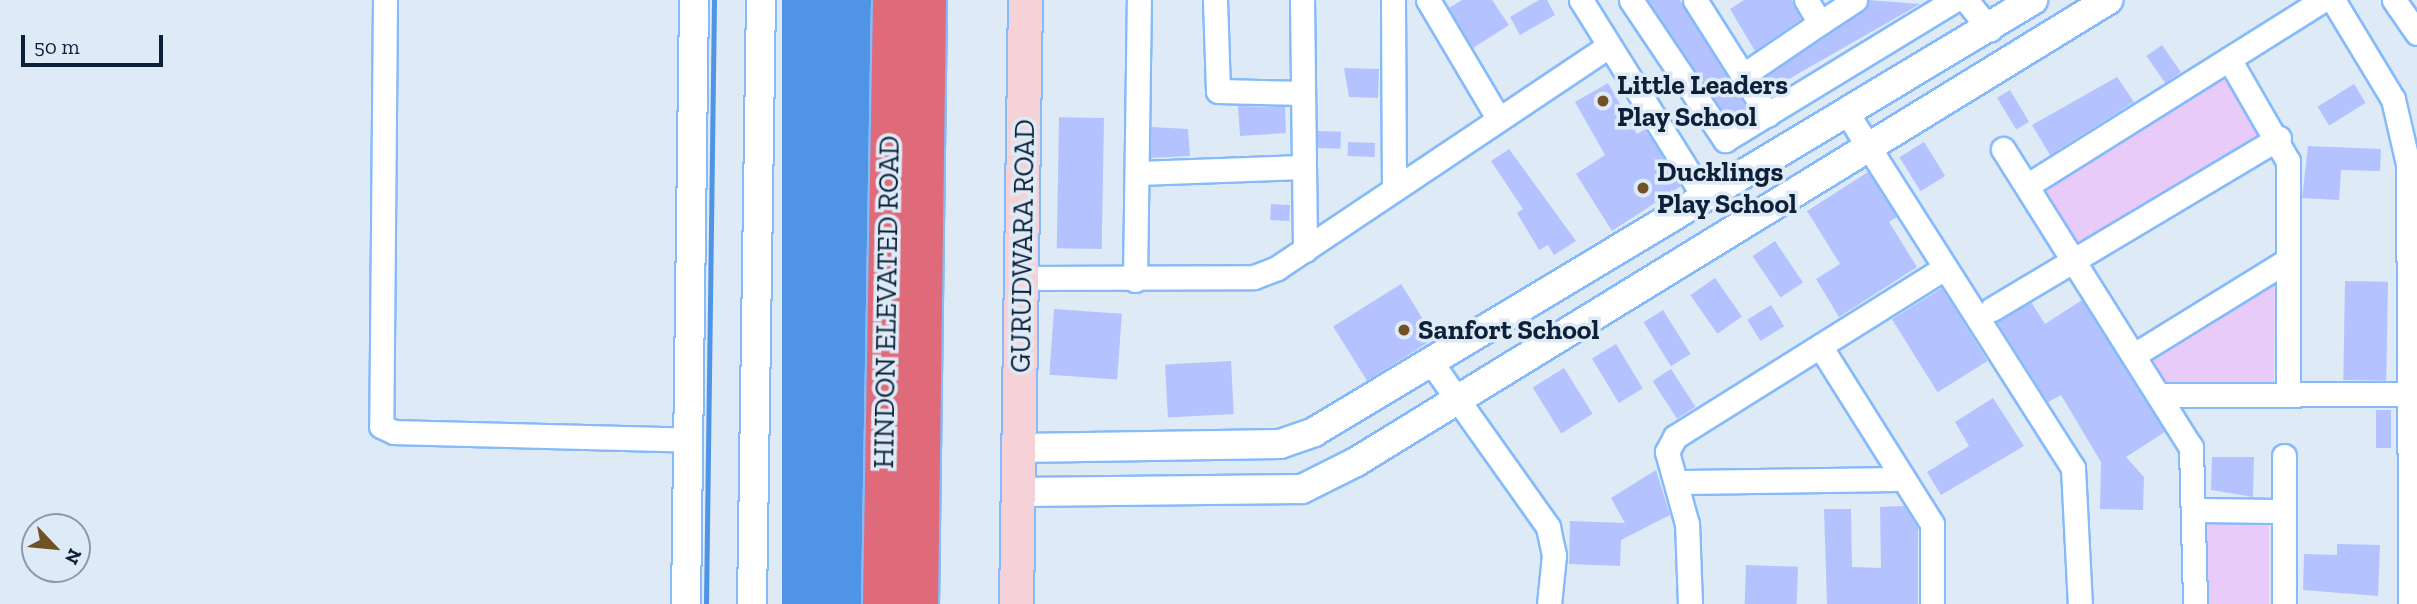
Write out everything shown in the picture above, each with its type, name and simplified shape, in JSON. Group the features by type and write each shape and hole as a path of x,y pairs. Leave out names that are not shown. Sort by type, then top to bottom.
{"highway":[{"name":"HINDON ELEVATED ROAD","path":"882,604 892,0"},
{"name":"HINDON ELEVATED ROAD","path":"919,604 927,0"}],"main road":[{"name":"GURUDWARA ROAD","path":"1019,599 1025,0"}],"street":[{"path":"384,0 381,426 394,432 690,440"},
{"path":"686,604 694,0"},
{"path":"752,604 761,0"},
{"path":"1135,280 1139,0"},
{"path":"1215,0 1218,91 1303,93"},
{"path":"1302,0 1305,250"},
{"path":"1393,0 1394,186"},
{"path":"1428,0 1498,118"},
{"path":"1581,0 1704,197"},
{"path":"1631,0 1718,137 1732,140 1954,0"},
{"path":"1695,0 1745,74 1768,115"},
{"path":"1806,0 1820,23"},
{"path":"1745,74 1855,0"},
{"path":"1966,0 1990,30"},
{"path":"1020,448 1280,444 1363,409 1845,110 1990,30 2033,0"},
{"path":"1020,492 1302,489 1454,402 2108,0"},
{"path":"2028,185 2323,0"},
{"path":"2333,0 2393,99 2412,164 2414,290 2410,604"},
{"path":"2394,0 2417,33"},
{"path":"1022,278 1135,280 1254,276 1305,250 1394,186 1609,46"},
{"path":"2229,59 2279,138 2288,161 2288,393"},
{"path":"1845,110 1943,269 2073,468 2080,604"},
{"path":"1992,309 2279,138"},
{"path":"2003,149 2074,258 2194,454 2195,604"},
{"path":"1136,173 1304,167"},
{"path":"2134,355 2286,261"},
{"path":"1690,604 1688,524 1678,482 1667,452 1675,437 1943,269"},
{"path":"1820,346 1931,524 1932,604"},
{"path":"1433,365 1454,402 1548,527 1554,555 1549,604"},
{"path":"2159,394 2411,394"},
{"path":"2284,456 2284,604"},
{"path":"1678,482 1903,479"},
{"path":"2196,510 2283,511"}],"shaded area":[{"path":"2226,76 2261,134 2078,245 2043,186"},
{"path":"2275,283 2274,386 2164,389 2144,355"},
{"path":"2203,521 2269,521 2269,604 2203,604"}],"water":[{"path":"782,0 887,0 887,604 782,604"}],"building":[{"path":"1462,0 1492,0 1509,25 1473,48 1449,8"},
{"path":"1539,0 1547,0 1555,15 1520,35 1510,17"},
{"path":"1648,0 1680,0 1748,110 1729,121"},
{"path":"1744,0 1792,0 1801,19 1755,51 1730,9"},
{"path":"1869,0 1920,4 1773,88 1766,77 1863,12"},
{"path":"2162,45 2181,72 2165,83 2146,56"},
{"path":"1344,68 1379,69 1378,98 1349,97"},
{"path":"2117,77 2134,102 2050,155 2032,125"},
{"path":"1608,83 1637,134 1645,129 1681,186 1612,231 1576,174 1605,155 1575,102"},
{"path":"2354,84 2366,103 2329,125 2318,107"},
{"path":"2010,90 2029,122 2016,129 1997,98"},
{"path":"1238,106 1285,107 1286,133 1240,136"},
{"path":"1059,117 1104,118 1102,249 1057,248"},
{"path":"1151,127 1188,129 1190,156 1151,158"},
{"path":"1318,131 1341,132 1340,149 1317,148"},
{"path":"1348,142 1375,143 1374,157 1348,156"},
{"path":"1924,142 1945,176 1921,191 1899,157"},
{"path":"2308,146 2381,149 2380,171 2341,170 2339,200 2302,198"},
{"path":"1509,149 1576,241 1554,255 1548,245 1539,250 1517,213 1523,209 1491,161"},
{"path":"1868,172 1897,217 1889,222 1917,267 1839,317 1816,279 1840,264 1807,211"},
{"path":"1271,204 1290,205 1289,221 1270,220"},
{"path":"1775,241 1803,282 1781,298 1753,256"},
{"path":"1715,278 1742,317 1717,334 1690,295"},
{"path":"2345,281 2388,282 2386,381 2343,380"},
{"path":"1401,284 1435,338 1367,381 1333,326"},
{"path":"1942,288 1988,361 1938,392 1892,319"},
{"path":"2082,300 2165,432 2126,457 2144,477 2143,510 2100,509 2101,462 2061,395 2048,402 1997,322 2031,302 2045,324"},
{"path":"1771,305 1784,326 1761,341 1747,320"},
{"path":"1054,309 1122,314 1117,380 1049,375"},
{"path":"1663,310 1691,354 1671,366 1643,322"},
{"path":"1616,344 1643,389 1619,403 1592,358"},
{"path":"1231,361 1234,414 1168,417 1165,364"},
{"path":"1564,368 1593,414 1561,433 1533,388"},
{"path":"1671,369 1696,407 1677,419 1653,381"},
{"path":"1993,398 2024,446 1941,495 1927,472 1969,446 1955,422"},
{"path":"2376,410 2391,410 2391,448 2376,448"},
{"path":"2212,457 2254,457 2253,497 2211,490"},
{"path":"1656,470 1670,515 1621,540 1620,566 1569,564 1570,521 1625,523 1611,498"},
{"path":"1904,506 1918,528 1918,604 1827,604 1824,509 1851,509 1852,567 1881,568 1880,507"},
{"path":"2337,544 2380,545 2378,596 2303,590 2304,554 2337,555"},
{"path":"1746,565 1798,567 1797,604 1745,604"}],"waterway":[{"path":"706,604 714,0"}],"place":[{"name":"Little Leaders Play School","path":"1603,101"},
{"name":"Ducklings Play School","path":"1643,188"},
{"name":"Sanfort School","path":"1404,330"}]}
